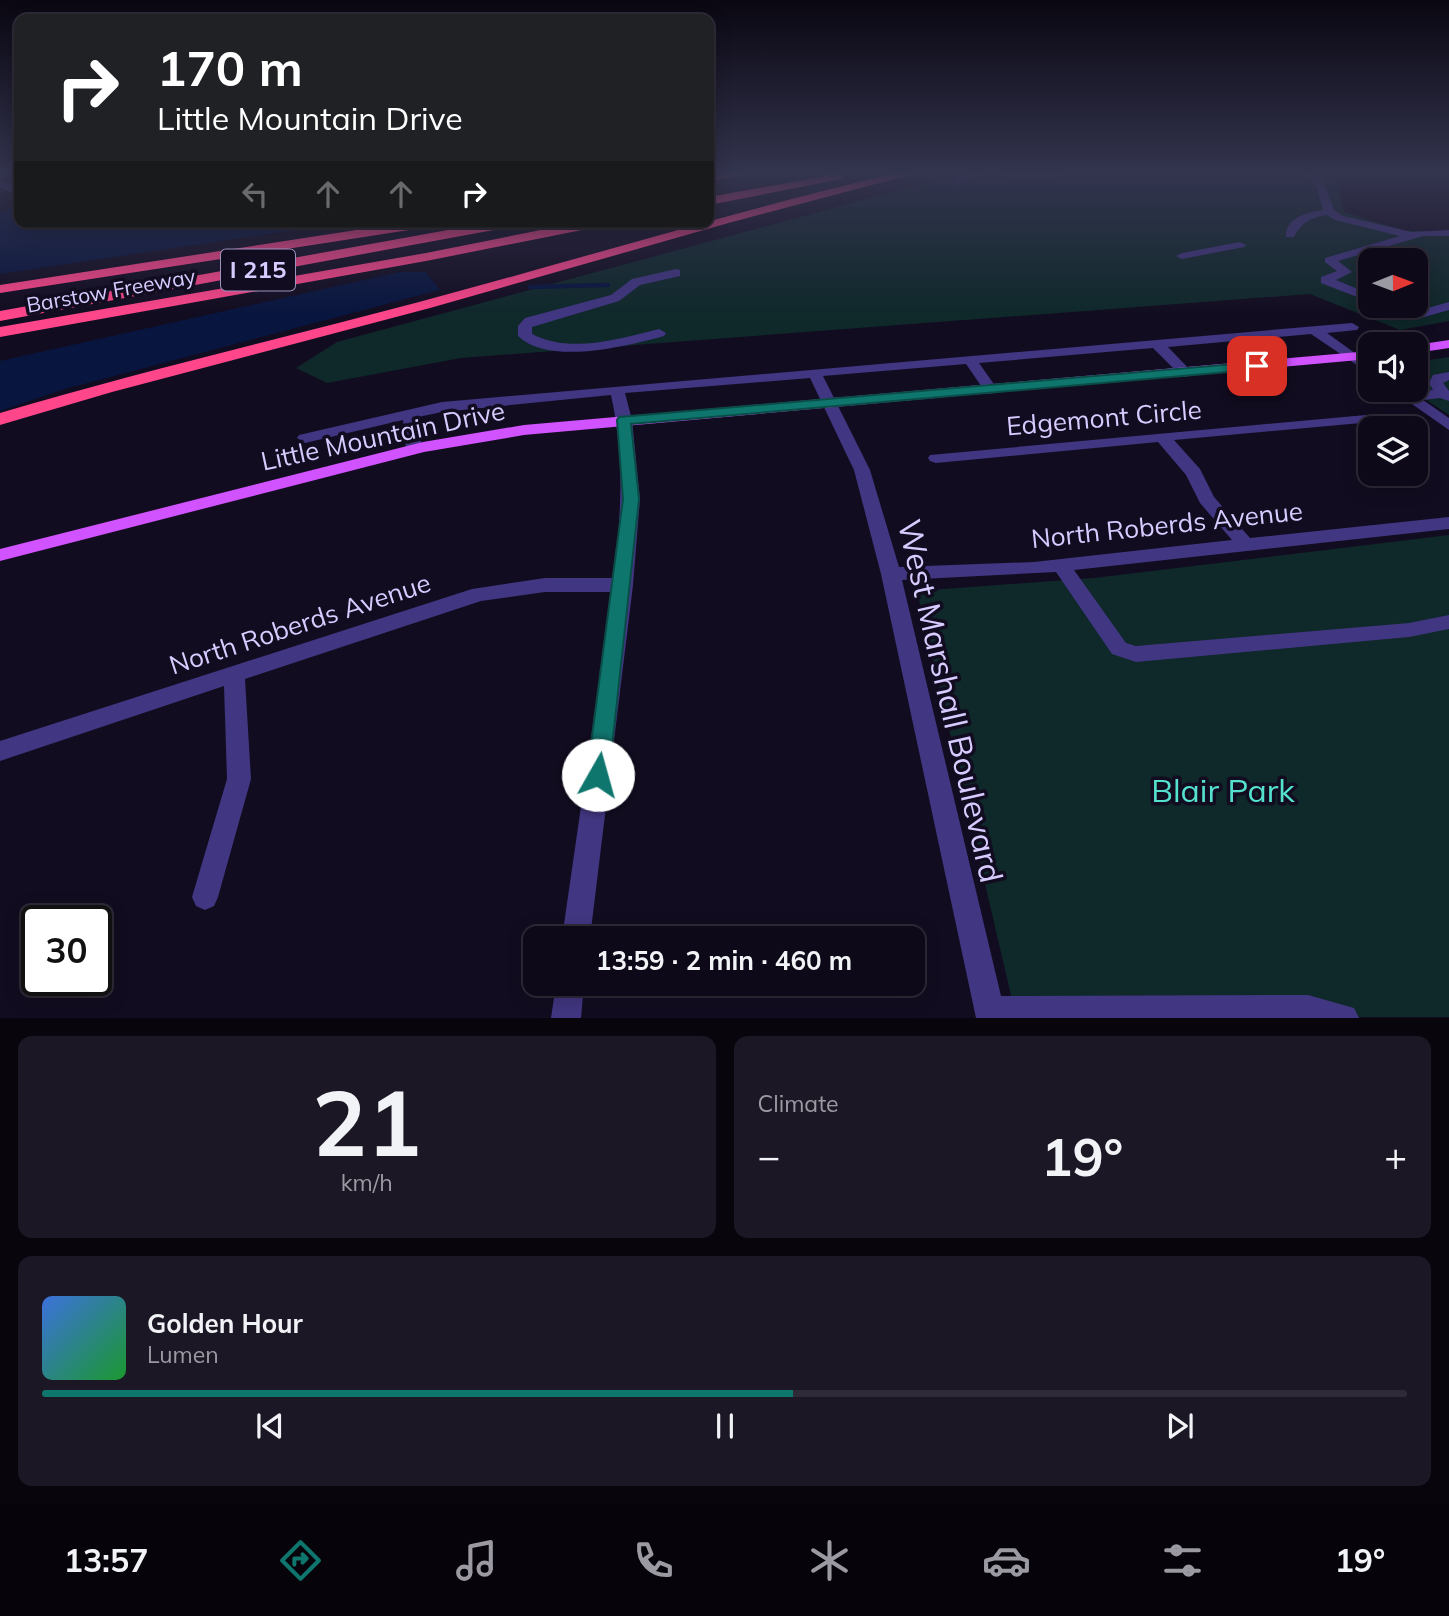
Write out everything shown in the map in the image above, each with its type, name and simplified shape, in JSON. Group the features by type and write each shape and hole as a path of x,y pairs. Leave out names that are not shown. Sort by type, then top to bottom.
{"highway":[{"path":"0,289 396,228"},
{"path":"0,300 399,228"},
{"name":"Barstow Freeway","path":"0,316 482,228"},
{"name":"Barstow Freeway","path":"0,332 426,257 572,228"},
{"path":"0,419 95,389 423,305 695,228"},
{"path":"0,345 426,257"}],"main road":[{"path":"1428,347 1449,344"},
{"name":"Little Mountain Drive","path":"0,555 414,449 524,430 1358,357"}],"street":[{"path":"1290,235 1291,228 1300,221"},
{"path":"1349,221 1414,236"},
{"path":"1372,248 1422,233 1449,233"},
{"path":"1182,256 1240,245"},
{"path":"1358,252 1329,260 1346,272 1325,280 1358,293"},
{"path":"659,333 615,344 547,346 530,340 525,336 524,330 530,321 615,298 636,282 677,273"},
{"path":"1428,312 1449,306"},
{"path":"305,438 442,407 1352,327"},
{"path":"1315,331 1358,362"},
{"path":"1158,345 1186,373"},
{"path":"970,360 991,390"},
{"name":"West Marshall Boulevard","path":"815,374 862,470 891,574 990,1014"},
{"path":"1445,395 1436,383 1437,378 1449,376"},
{"path":"578,926 623,585 631,499 624,420 617,390"},
{"path":"1417,402 1449,425"},
{"path":"410,413 414,449"},
{"name":"Edgemont Circle","path":"936,458 1358,418"},
{"path":"1163,438 1194,473 1206,499 1246,545"},
{"name":"North Roberds Avenue","path":"891,574 1061,565 1449,523"},
{"path":"1061,565 1119,649 1136,653 1396,631 1449,622"},
{"name":"North Roberds Avenue","path":"0,751 479,594 545,585 623,585"},
{"path":"205,897 239,779 234,676"},
{"path":"566,1017 569,996"},
{"path":"990,1014 1308,1010 1343,1017"}],"green space":[{"path":"787,221 1371,221 1404,231 1449,231 1449,321 1400,330 1370,318 1428,318 1428,248 1358,248 1358,313 1310,294 461,358 327,383 296,368 337,342"},
{"path":"1449,357 1449,415 1428,401 1428,360"},
{"name":"Blair Park","path":"1449,535 1449,1017 1016,1017 917,591 1094,578"}],"water":[{"path":"0,221 14,221 14,228 309,228 0,274"},
{"path":"400,272 426,272 440,290 65,389 0,411 0,361"}],"waterway":[{"path":"530,287 608,285"}],"route":[{"path":"598,775 623,585 631,499 624,420 831,405 1257,366"}]}
